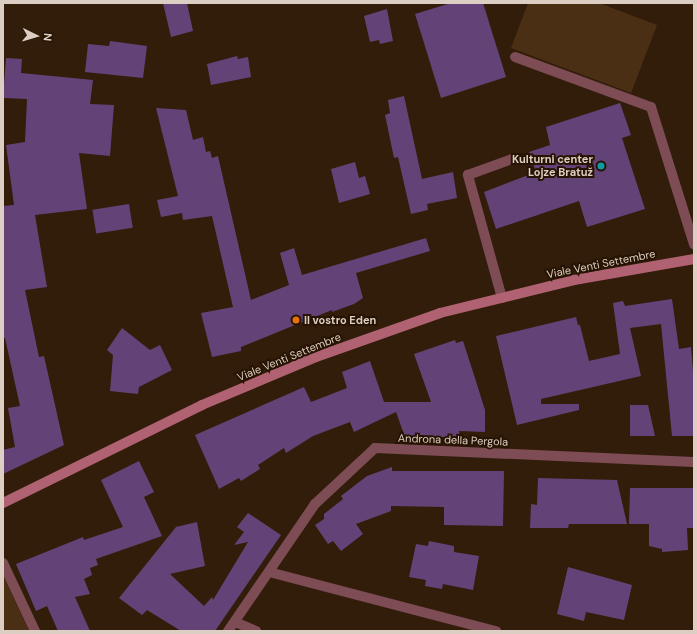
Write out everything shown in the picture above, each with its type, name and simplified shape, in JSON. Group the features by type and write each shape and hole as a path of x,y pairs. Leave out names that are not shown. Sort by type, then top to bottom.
{"main road":[{"name":"Viale Venti Settembre","path":"3,503 202,405 316,358 440,313 582,279 694,258"}],"street":[{"path":"515,57 651,107 694,244"},
{"path":"502,298 468,175 512,159"},
{"name":"Androna della Pergola","path":"228,631 315,504 375,448 694,462"},
{"path":"3,563 35,631"},
{"path":"269,572 496,631"},
{"path":"235,622 256,631"}],"shaded area":[{"path":"528,3 599,3 657,25 631,93 511,48"},
{"path":"3,575 29,631 3,631"}],"building":[{"path":"163,3 187,3 193,31 171,37"},
{"path":"451,3 483,3 506,77 441,98 415,14"},
{"path":"387,9 393,41 380,44 379,40 370,42 364,16"},
{"path":"110,41 147,46 143,78 85,72 88,44 109,46"},
{"path":"237,56 238,59 248,57 251,77 211,85 207,64"},
{"path":"6,58 22,59 21,73 93,80 90,104 114,105 110,156 79,153 87,209 35,215 47,287 25,290 39,357 44,356 64,445 3,474 3,450 15,447 8,408 20,406 5,338 3,338 3,206 14,205 6,145 25,142 27,99 3,98"},
{"path":"404,96 422,179 453,172 457,198 427,204 428,210 411,214 398,157 394,158 385,115 390,113 388,100"},
{"path":"620,103 631,135 622,138 645,209 587,227 579,201 496,229 484,192 536,172 529,152 550,145 546,127"},
{"path":"156,108 186,110 193,140 203,137 206,152 210,151 212,158 218,156 251,300 289,285 280,253 294,248 302,275 426,238 430,251 356,273 363,298 354,304 332,312 332,310 241,347 241,351 212,357 201,313 233,307 212,216 183,220 182,213 161,217 157,200 178,196"},
{"path":"355,162 359,178 365,176 370,194 339,203 331,169"},
{"path":"129,204 133,228 96,233 92,210"},
{"path":"672,299 679,349 691,347 694,384 694,436 672,436 661,324 630,328 641,376 541,399 541,404 579,404 579,410 517,425 496,336 576,317 578,325 580,325 589,361 620,354 613,303 623,301 625,306"},
{"path":"122,328 150,350 160,345 172,370 139,387 138,394 110,391 113,355 107,350"},
{"path":"455,340 456,343 463,341 485,410 485,432 459,431 460,437 405,437 396,412 354,432 350,422 313,436 286,453 284,448 258,465 260,469 241,481 239,478 219,489 195,435 304,387 311,402 347,388 342,372 370,361 384,402 431,402 414,354"},
{"path":"630,405 648,405 655,436 630,436"},
{"path":"139,461 154,492 144,497 162,536 96,559 98,565 90,568 92,575 84,579 90,594 75,597 90,631 58,631 47,606 36,611 16,564 83,537 84,540 123,527 101,480"},
{"path":"392,467 392,471 504,471 503,526 444,525 444,507 391,506 391,511 356,524 363,534 341,551 333,541 328,544 315,525 324,519 324,514 343,499 341,496 367,476"},
{"path":"538,478 617,480 627,524 569,524 568,528 530,528 531,504 537,505"},
{"path":"630,488 694,488 694,528 687,528 688,550 662,552 662,549 649,546 649,524 629,524"},
{"path":"248,513 281,535 215,631 181,631 147,610 142,615 119,598 176,527 197,522 205,566 170,574 204,606 212,597 213,600 248,542 234,545 244,532 237,527"},
{"path":"429,541 454,546 454,552 479,556 473,590 443,584 442,589 425,586 426,580 409,577 416,544 428,546"},
{"path":"568,567 632,585 624,620 586,612 584,621 557,614"}],"place":[{"name":"Kulturni center Lojze Bratuž","path":"601,166"},
{"name":"Il vostro Eden","path":"296,320"}]}
